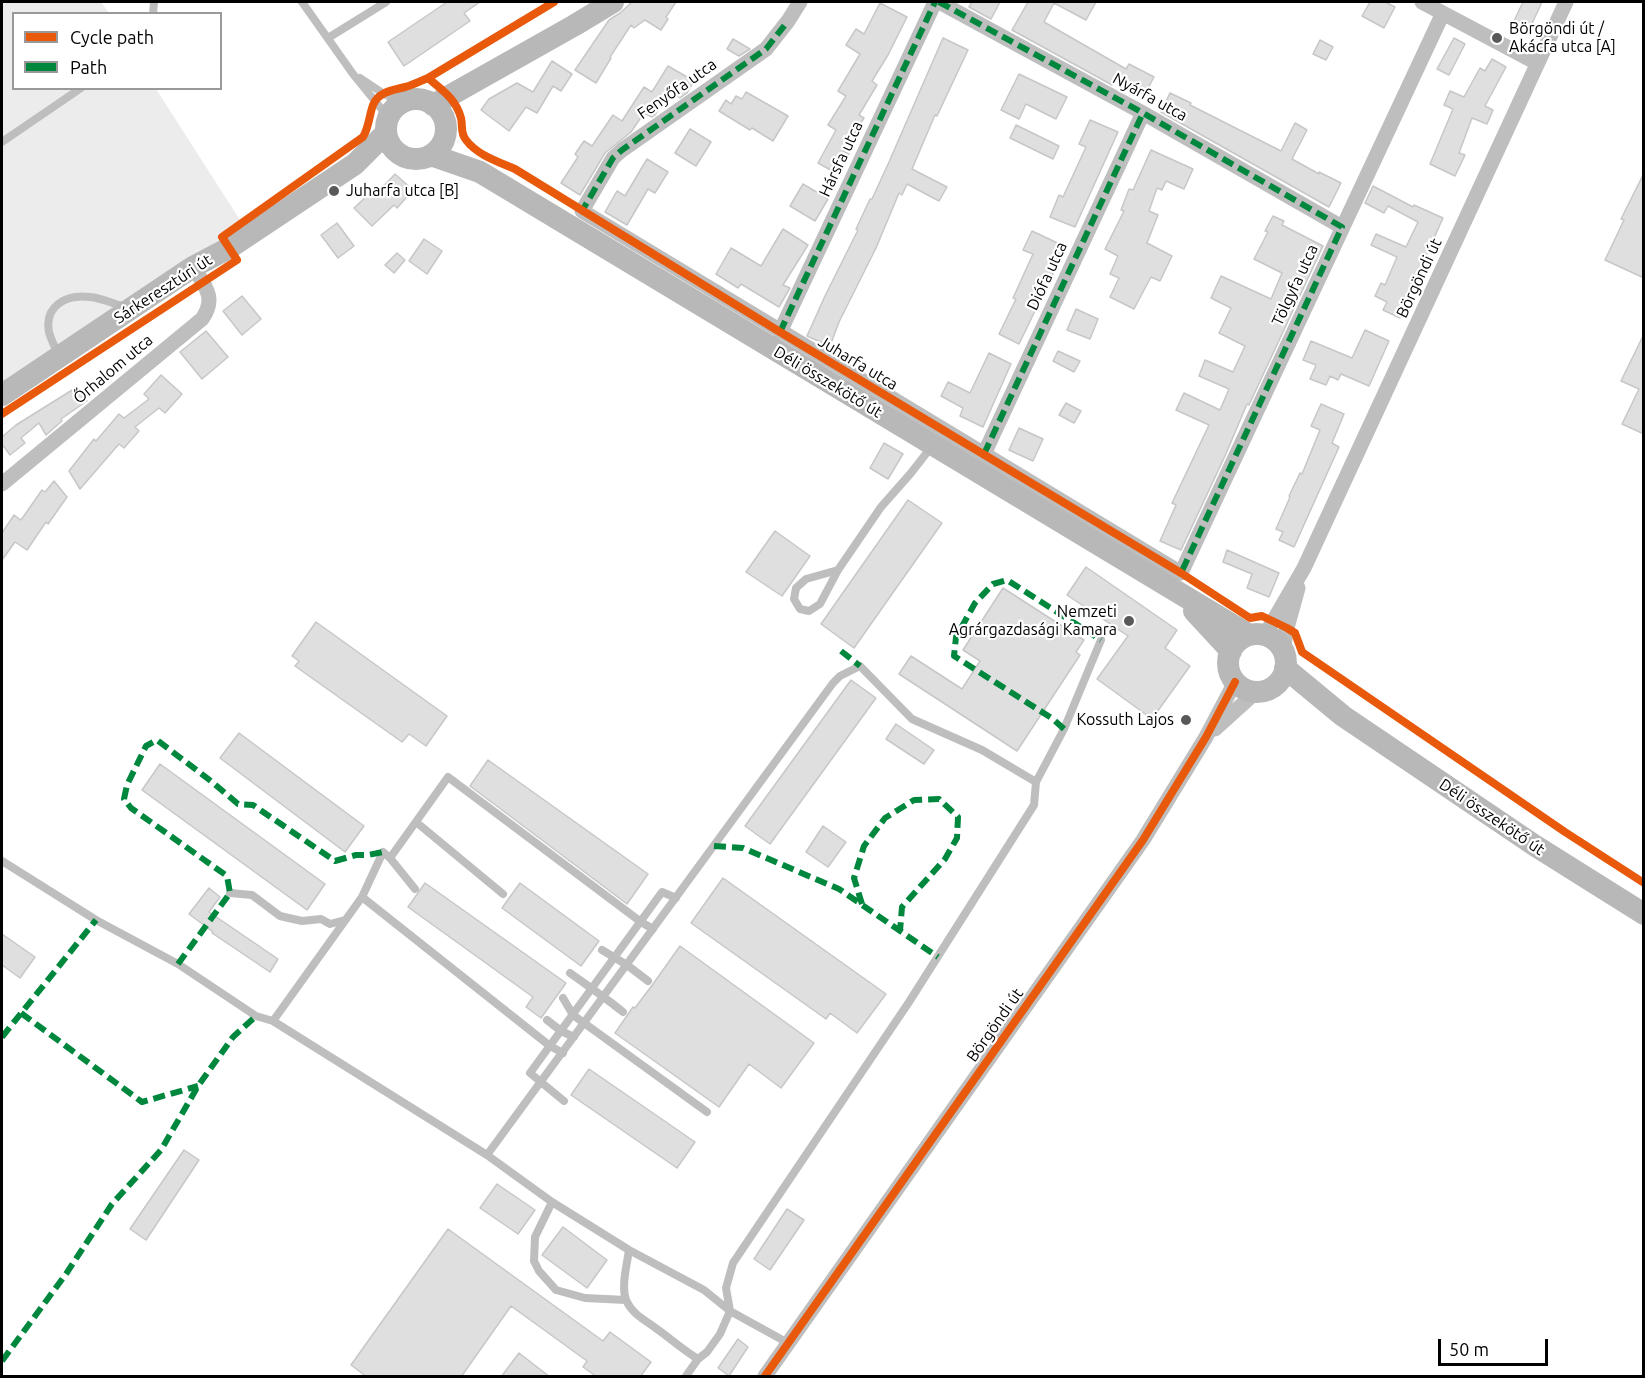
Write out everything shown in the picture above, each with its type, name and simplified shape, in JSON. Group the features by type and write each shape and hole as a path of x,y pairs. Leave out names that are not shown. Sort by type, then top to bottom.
{"main road":[{"path":"440,119 418,99 392,117 388,141 400,154 410,158 421,159 431,155 440,147 440,119 482,77 613,2"},
{"name":"Sárkeresztúri út","path":"2,395 193,267 229,248 356,164 392,117"},
{"name":"Déli összekötő út","path":"440,119 480,172"},
{"name":"Sárkeresztúri út","path":"356,164 400,154"},
{"name":"Déli összekötő út","path":"431,155 480,172 933,445 1179,582 1257,635"},
{"name":"Déli összekötő út","path":"1179,582 1231,651"},
{"path":"1257,635 1275,641 1274,674 1248,690 1235,682 1228,667 1231,651 1238,641 1257,635"},
{"name":"Déli összekötő út","path":"1274,674 1343,716 1534,845 1644,914"}],"street":[{"name":"Fenyőfa utca","path":"582,211 613,158 766,49 800,2"},
{"name":"Nyárfa utca","path":"937,2 1143,113 1342,227"},
{"name":"Hársfa utca","path":"780,332 937,2"},
{"path":"1422,2 1537,63"},
{"name":"Börgöndi út","path":"1206,737 1274,674 1304,568 1566,2"},
{"name":"Tölgyfa utca","path":"1179,582 1443,13"},
{"name":"Diófa utca","path":"984,454 1143,113"},
{"name":"Juharfa utca","path":"582,211 984,454 1179,582"},
{"name":"Őrhalom utca","path":"2,484 202,319 209,309 210,297 193,267"},
{"name":"Börgöndi út","path":"1257,635 1304,568"},
{"name":"Börgöndi út","path":"765,1377 1143,840 1206,737 1235,682"}],"lane":[{"path":"302,2 353,74 392,117"},
{"path":"328,38 386,2"},
{"path":"353,74 384,94 392,117"},
{"path":"2,142 78,90"},
{"path":"59,357 49,332 49,314 58,304 73,297 91,297 133,308"},
{"path":"838,570 806,579 796,588 794,599 800,609 809,611 820,604 838,570 881,507 933,445"},
{"path":"686,1377 720,1334 730,1311 726,1287 733,1263 909,1002 1034,805 1036,782 1064,729 1101,640"},
{"path":"488,1155 840,676 860,666 912,719 982,750 1036,782"},
{"path":"390,858 448,777 653,929"},
{"path":"416,822 503,894"},
{"path":"273,1021 362,897 383,852 415,889"},
{"path":"2,861 96,920 178,964 256,1016 273,1021 488,1155 552,1202 629,1250 704,1290 730,1311 788,1343"},
{"path":"564,1101 530,1073 662,891 676,898"},
{"path":"230,893 252,895 280,916 302,921 321,919 330,924 345,920"},
{"path":"362,897 550,1046 563,1053"},
{"path":"602,950 648,981"},
{"path":"570,973 623,1012"},
{"path":"563,998 573,1015 707,1112"},
{"path":"547,1020 561,1031 574,1037"},
{"path":"552,1202 535,1237 534,1261 539,1271 556,1290 585,1298 626,1300"},
{"path":"629,1250 624,1280 626,1300 638,1317 656,1328 683,1351 698,1359"}],"shaded area":[{"path":"2,2 101,2 108,12 12,12 12,90 157,90 249,234 2,393"}],"building":[{"path":"447,2 480,2 464,13 470,21 404,66 388,42"},
{"path":"632,2 676,2 661,30 645,20 634,28 631,25 596,83 575,70 609,20"},
{"path":"972,2 1000,2 991,19 969,7"},
{"path":"1028,2 1096,2 1086,20 1054,3 1044,22 1126,69 1129,64 1154,77 1144,96 1115,80 1112,85 1012,30"},
{"path":"1370,2 1385,2 1395,7 1384,28 1362,16"},
{"path":"1523,2 1542,2 1530,28 1514,21"},
{"path":"880,3 907,17 872,81 877,85 859,115 864,118 843,151 849,154 838,174 818,163 836,130 828,125 846,96 838,91 860,54 846,45 856,29 864,34"},
{"path":"943,38 968,50 937,116 935,115 912,169 947,187 939,201 907,184 902,195 899,193 830,346 807,336 858,230 856,229 889,162"},
{"path":"1454,38 1465,44 1449,75 1437,69"},
{"path":"733,39 750,49 739,56 727,49"},
{"path":"1320,40 1333,47 1326,60 1313,54"},
{"path":"1492,59 1506,67 1485,106 1493,110 1487,124 1472,118 1459,153 1465,155 1455,176 1430,164 1453,109 1444,105 1450,91 1464,97 1480,68 1485,71"},
{"path":"552,61 572,74 561,91 553,86 537,113 526,107 509,131 481,110 489,99 517,83 533,92"},
{"path":"668,66 694,81 687,93 680,98 670,91 655,115 652,117 644,113 631,132 605,153 580,195 561,183 578,157 575,154 584,141 592,146 613,115 622,121 644,87 652,92"},
{"path":"1019,74 1067,97 1056,119 1026,104 1019,119 1001,110"},
{"path":"746,92 788,116 773,141 719,111 726,100 731,104 736,96 742,99"},
{"path":"1170,93 1281,151 1295,123 1307,130 1292,159 1341,183 1329,207 1161,112"},
{"path":"1090,120 1118,132 1075,227 1050,217 1059,195 1063,197 1086,147 1079,144"},
{"path":"1016,125 1059,146 1053,159 1010,138"},
{"path":"690,129 711,142 696,166 675,153"},
{"path":"1151,150 1193,169 1184,189 1166,181 1162,190 1157,188 1149,211 1158,215 1147,243 1172,256 1160,281 1151,277 1134,309 1110,297 1119,278 1110,274 1118,256 1105,249 1124,211 1121,210 1129,189 1133,190"},
{"path":"647,159 668,172 655,193 648,189 627,225 605,212 617,191 625,196"},
{"path":"1644,173 1644,278 1605,260 1624,220 1621,219"},
{"path":"395,174 413,190 397,208 394,205 372,226 354,208 371,192 375,195"},
{"path":"803,184 828,199 815,221 790,206"},
{"path":"1373,186 1413,207 1414,205 1443,218 1400,318 1383,310 1387,302 1375,296 1381,283 1385,285 1397,257 1371,245 1376,234 1406,247 1418,222 1388,206 1384,213 1365,203"},
{"path":"1273,216 1284,221 1282,225 1323,246 1249,405 1247,404 1181,550 1160,541 1176,505 1172,503 1209,425 1176,410 1184,393 1220,410 1229,389 1199,376 1205,360 1233,372 1245,346 1219,333 1231,308 1211,298 1221,276 1271,299 1282,273 1254,259 1268,232 1265,231"},
{"path":"337,223 354,246 338,258 321,235"},
{"path":"783,229 808,245 783,285 790,288 779,307 741,284 738,288 716,274 731,248 761,266"},
{"path":"1032,231 1066,247 1019,344 999,334 1016,299 1013,298 1033,254 1023,250"},
{"path":"424,239 442,251 427,274 409,261"},
{"path":"397,253 405,260 394,273 385,265"},
{"path":"242,296 261,319 242,335 223,311"},
{"path":"1076,309 1098,319 1090,339 1067,330"},
{"path":"1365,330 1389,341 1369,386 1341,374 1338,380 1330,376 1326,385 1310,379 1316,365 1303,360 1311,341 1352,358"},
{"path":"206,331 228,357 202,379 180,352"},
{"path":"1644,334 1644,434 1622,424 1639,389 1621,381"},
{"path":"1058,351 1080,361 1074,372 1053,361"},
{"path":"989,353 1011,364 983,427 960,416 963,408 941,396 948,382 970,393"},
{"path":"161,375 182,394 165,413 159,408 135,427 139,431 124,448 119,444 80,489 69,471 94,439 96,441 119,414 124,418 149,399 144,394"},
{"path":"77,387 87,401 61,419 62,421 46,435 39,423 21,438 25,443 10,455 2,444 2,437 16,425"},
{"path":"1066,403 1081,411 1074,423 1059,415"},
{"path":"1321,404 1344,414 1332,443 1339,447 1294,547 1279,540 1283,532 1276,529 1320,430 1311,426"},
{"path":"1019,428 1043,439 1033,461 1009,450"},
{"path":"884,443 903,454 888,479 870,468"},
{"path":"54,481 67,497 27,550 15,542 2,560 2,533 14,515 21,520 42,490 45,492"},
{"path":"908,500 942,523 854,648 821,624"},
{"path":"775,531 810,556 782,596 746,572"},
{"path":"1227,550 1279,573 1269,597 1247,588 1252,574 1223,562"},
{"path":"1086,567 1177,630 1165,648 1190,666 1152,719 1097,679 1128,636 1067,595"},
{"path":"1003,588 1084,640 1076,652 1080,655 1017,751 899,674 911,656 962,689 980,661 963,650"},
{"path":"316,622 447,716 426,746 409,734 402,742 295,666 299,661 292,656"},
{"path":"851,680 876,698 770,844 745,826"},
{"path":"896,724 934,750 924,764 886,739"},
{"path":"239,733 364,826 345,852 220,758"},
{"path":"488,760 648,874 627,904 470,786"},
{"path":"160,764 325,884 307,910 142,790"},
{"path":"823,826 846,842 828,867 806,852"},
{"path":"723,878 886,994 857,1033 830,1013 826,1019 691,923"},
{"path":"425,883 566,983 541,1018 526,1007 533,997 408,907"},
{"path":"520,883 599,941 581,966 502,908"},
{"path":"209,888 220,897 209,912 278,959 270,972 212,933 189,914"},
{"path":"2,934 35,957 20,978 2,965"},
{"path":"680,946 814,1043 781,1088 749,1064 719,1107 615,1033"},
{"path":"589,1069 695,1142 677,1168 571,1095"},
{"path":"184,1150 199,1160 146,1240 130,1229"},
{"path":"497,1184 535,1210 518,1234 480,1208"},
{"path":"787,1209 804,1220 770,1270 754,1259"},
{"path":"563,1227 607,1260 587,1288 542,1255"},
{"path":"448,1229 603,1341 610,1332 651,1362 640,1377 597,1377 583,1367 587,1361 511,1306 461,1377 367,1377 351,1365"},
{"path":"738,1339 748,1347 729,1376 718,1368"},
{"path":"519,1353 550,1377 501,1377"}],"marked path":[{"path":"780,332 935,2"},
{"path":"939,2 1143,113 1342,227 1181,573 1177,571"},
{"path":"584,213 582,211 613,158 766,49 788,21"},
{"path":"984,454 1143,113"},
{"path":"1064,729 1053,719 954,656 956,637 975,603 993,584 1007,580 1101,640"},
{"path":"841,651 860,666"},
{"path":"178,964 230,893 227,876 131,808 124,799 127,785 146,746 157,740 238,804 253,805 335,861 356,855 383,852"},
{"path":"862,904 854,878 864,846 885,818 914,800 939,799 958,817 957,838 945,859 902,907 900,931"},
{"path":"714,846 743,848 839,889 938,957"},
{"path":"2,1037 96,920"},
{"path":"21,1013 142,1102 198,1086"},
{"path":"2,1361 66,1274 112,1204 161,1150 198,1086 233,1037 256,1016"}],"cycle path":[{"path":"2,414 237,260 222,237 363,137 373,105 378,97 386,92 428,78 554,2"},
{"path":"428,78 452,100 459,111 464,137 482,154 515,169 780,332 1181,573 1250,618 1262,616 1295,633 1302,652 1565,832 1644,883"},
{"path":"765,1376 1143,840 1206,737 1235,682"}],"place":[{"name":"Börgöndi út / Akácfa utca [A]","path":"1497,38"},
{"name":"Juharfa utca [B]","path":"334,191"},
{"name":"Nemzeti Agrárgazdasági Kamara","path":"1129,621"},
{"name":"Kossuth Lajos","path":"1186,720"}]}
